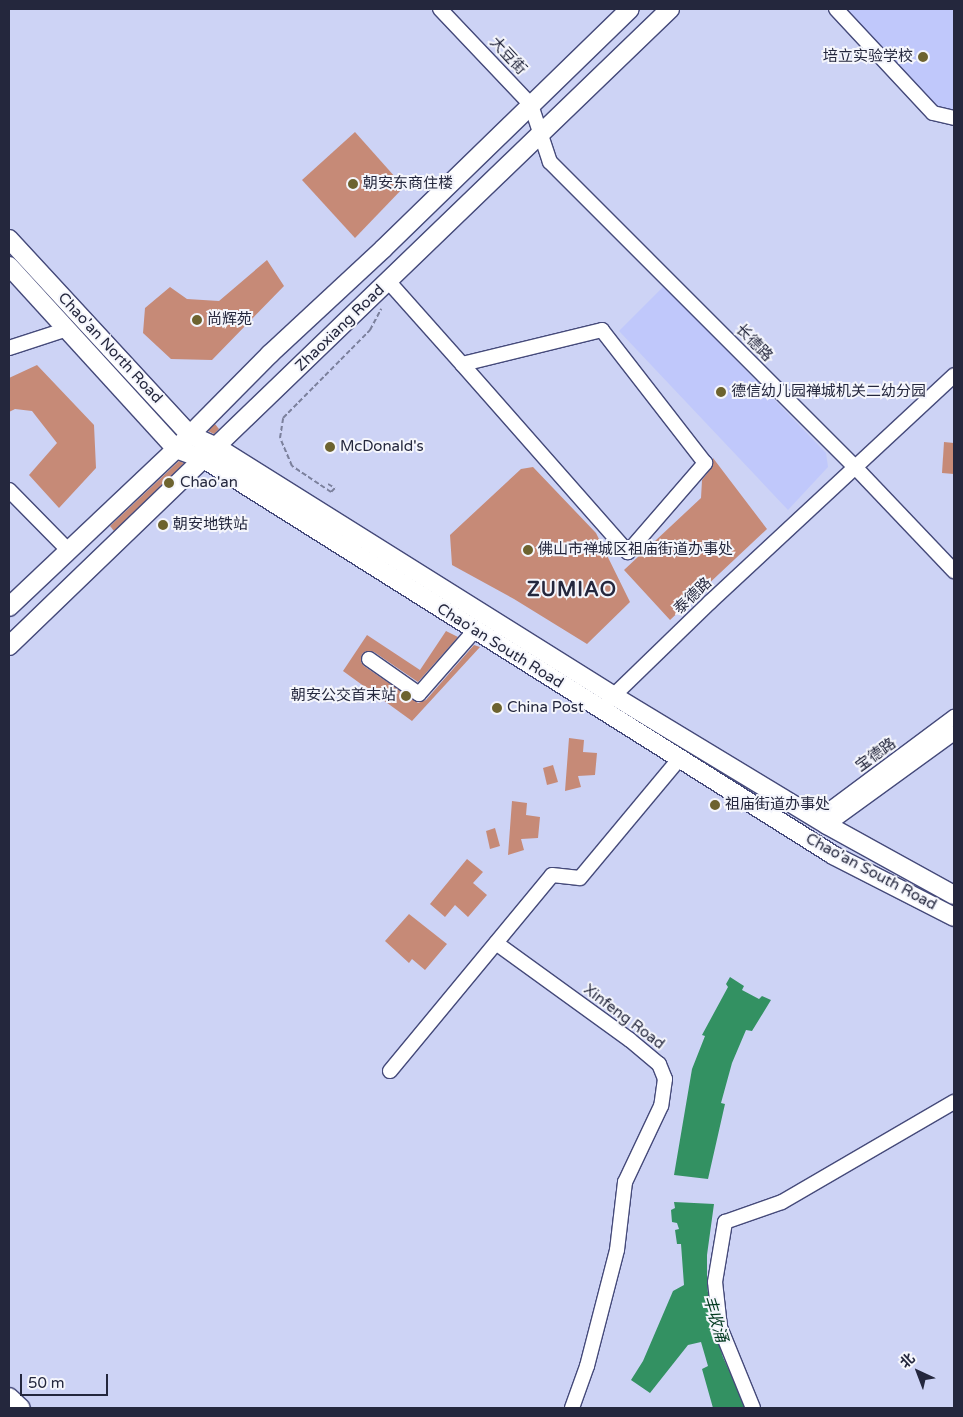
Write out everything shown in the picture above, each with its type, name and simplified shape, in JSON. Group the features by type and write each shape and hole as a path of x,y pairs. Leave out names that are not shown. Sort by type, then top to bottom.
{"main road":[{"name":"Zhaoxiang Road","path":"9,607 176,449 270,354 630,9"},
{"name":"Zhaoxiang Road","path":"9,646 670,9"},
{"name":"Chao'an North Road","path":"9,240 190,434 217,447"},
{"name":"Chao'an North Road","path":"9,266 176,449 204,460"},
{"name":"Chao'an South Road","path":"217,447 614,696 822,822 954,895"},
{"name":"Chao'an South Road","path":"204,460 833,855 954,916"},
{"path":"9,1397 21,1408"}],"street":[{"name":"大豆街","path":"440,9 531,104 542,132"},
{"path":"836,9 933,112 954,118"},
{"name":"长德路","path":"542,132 550,162 855,467 954,572"},
{"path":"388,281 628,552 705,463 602,330 462,364"},
{"path":"9,348 67,330"},
{"name":"泰德路","path":"855,467 880,435 954,364"},
{"name":"泰德路","path":"601,709 710,602 954,375"},
{"path":"9,490 68,550"},
{"path":"369,659 419,694 475,630"},
{"name":"宝德路","path":"822,822 954,718"},
{"name":"宝德路","path":"822,822 954,733"},
{"path":"390,1071 552,875 580,878 680,758"},
{"name":"Xinfeng Road","path":"496,943 630,1040 659,1064 665,1079 661,1106 625,1182 617,1250 587,1366 572,1408"},
{"path":"753,1408 720,1327 716,1282 725,1222 782,1202 954,1102"}],"path":[{"path":"328,484 334,488 331,492 292,466 280,438 283,418 370,330 382,306"}],"shaded area":[{"name":"培立实验学校","path":"844,9 954,9 954,110 938,106"},
{"name":"德信幼儿园禅城机关二幼分园","path":"664,286 826,453 828,467 788,510 619,331"},
{"path":"730,977 744,986 742,990 759,999 762,996 771,1000 752,1031 746,1030 732,1063 721,1103 725,1104 708,1179 674,1175 692,1069 705,1036 702,1035 728,987 726,984"},
{"path":"674,1202 714,1204 707,1255 707,1284 711,1319 723,1357 746,1408 713,1408 702,1369 708,1366 701,1342 688,1345 650,1393 631,1380 643,1361 673,1291 684,1285 681,1244 677,1244 675,1230 679,1229 677,1223 672,1222 671,1210 675,1208"}],"building":[{"name":"朝安东商住楼","path":"355,132 404,187 355,238 302,180"},
{"name":"尚辉苑","path":"267,260 284,286 212,360 171,359 143,333 145,308 170,287 187,299 219,301"},
{"path":"37,365 94,425 96,468 59,508 29,475 57,443 32,411 15,409 9,412 9,378"},
{"path":"215,424 219,429 214,434 208,431"},
{"path":"944,442 954,443 954,474 942,473"},
{"path":"713,458 767,529 670,620 624,570 701,498 702,480 713,466"},
{"path":"179,461 184,463 114,531 110,526"},
{"name":"佛山市禅城区祖庙街道办事处","path":"533,467 596,533 630,602 587,644 514,599 452,565 450,535 521,469"},
{"path":"446,631 458,637 418,682 374,652 366,651 362,654 361,662 364,666 418,703 426,700 474,645 480,647 412,721 343,671 367,635 420,670"},
{"path":"569,738 584,740 583,752 597,753 595,775 578,776 581,787 565,791"},
{"path":"553,765 558,782 547,785 543,768"},
{"path":"512,801 527,803 526,815 540,817 538,838 521,839 524,850 508,855"},
{"path":"495,828 500,846 490,849 486,831"},
{"path":"467,859 483,872 473,883 487,895 468,917 455,905 445,917 430,904"},
{"path":"409,914 447,944 425,970 412,959 409,963 385,941"}],"place":[{"name":"培立实验学校","path":"923,57"},
{"name":"朝安东商住楼","path":"353,184"},
{"name":"尚辉苑","path":"197,320"},
{"name":"德信幼儿园禅城机关二幼分园","path":"721,392"},
{"name":"McDonald's","path":"330,447"},
{"name":"Chao'an","path":"169,483"},
{"name":"朝安地铁站","path":"163,525"},
{"name":"佛山市禅城区祖庙街道办事处","path":"528,550"},
{"name":"朝安公交首末站","path":"406,696"},
{"name":"China Post","path":"497,708"},
{"name":"祖庙街道办事处","path":"715,805"}],"district":[{"name":"ZUMIAO","path":"572,590"}],"water label":[{"name":"丰收涌","path":"715,1319"}]}
